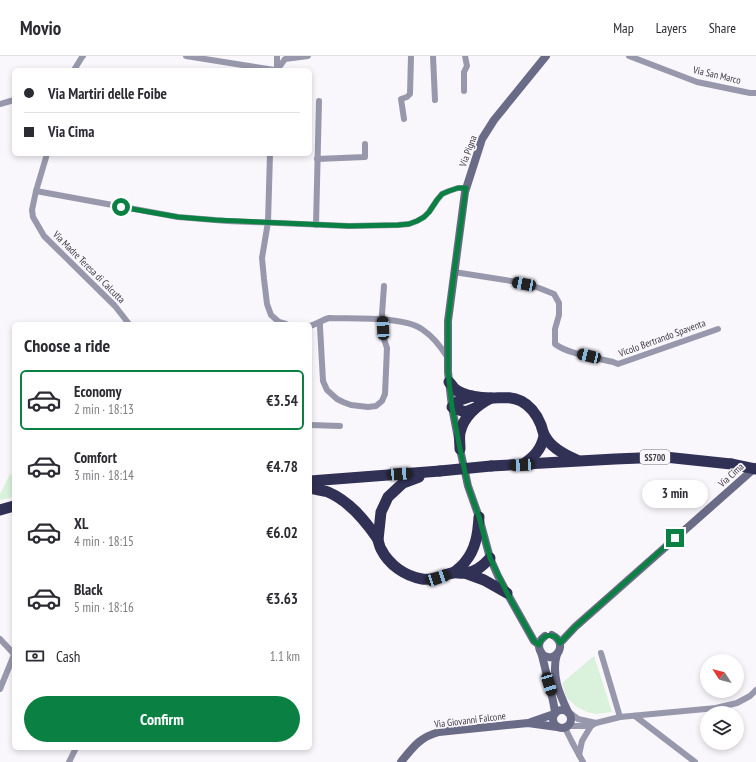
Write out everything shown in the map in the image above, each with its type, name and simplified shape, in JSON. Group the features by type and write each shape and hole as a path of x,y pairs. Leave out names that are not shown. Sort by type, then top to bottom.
{"highway":[{"name":"SS700","path":"449,382 455,389 472,396 513,398 522,402 532,409 540,423 544,436 550,443 565,455 580,461"},
{"path":"472,396 460,400 452,407 466,412 475,408"},
{"path":"460,449 460,433 465,420 475,408 491,398"},
{"path":"522,465 530,460 540,449 543,444 544,436"},
{"name":"SS700","path":"312,481 435,472 491,466 666,457 731,464 756,470"},
{"name":"SS700","path":"378,540 381,512 388,497 403,483 435,472"},
{"path":"312,488 327,492 349,505 365,522 378,540 386,557 395,567 408,574 423,579 438,578 465,568 474,571 483,566 490,558"},
{"path":"0,510 12,507"},
{"path":"465,568 476,542 479,517"},
{"path":"465,568 507,593"}],"street":[{"path":"75,68 83,56"},
{"path":"186,56 263,68"},
{"path":"276,68 277,56"},
{"path":"278,68 285,59 308,56"},
{"path":"404,119 401,100 410,94 411,56"},
{"path":"433,56 435,100"},
{"path":"464,91 464,72 467,66 465,56"},
{"name":"Via Pigna","path":"546,56 494,120 482,139 466,188 448,321 448,372 452,407 468,486 479,517 490,558 507,593 534,641 540,648 554,700 555,714"},
{"name":"Via San Marco","path":"629,56 697,82 756,93"},
{"path":"0,104 12,101"},
{"path":"316,224 319,101"},
{"path":"317,159 365,157 365,144"},
{"name":"Via Madre Teresa di Calcutta","path":"46,156 36,191 32,210 33,217 44,236 115,306 127,322"},
{"path":"270,156 268,222 262,258 264,279 268,304 272,315 272,322"},
{"path":"36,191 178,217 227,221 349,226 409,224 424,217 442,194 458,188 466,188"},
{"name":"Vicolo Bertrando Spaventa","path":"454,272 524,284 554,294 559,303 559,315 555,329 555,344 560,348 618,364 718,329"},
{"path":"320,322 323,381 327,390 337,399 351,405 368,407 376,406 382,401 385,394 387,348 383,336 382,320 384,286"},
{"path":"272,315 279,322"},
{"path":"312,325 328,318 389,320 408,323 422,328 440,346 448,358"},
{"path":"312,424 340,426"},
{"name":"Via Cima","path":"560,643 575,627 756,466"},
{"path":"527,627 537,633 559,640 560,649 554,663 555,679 561,696 572,718 567,727"},
{"name":"Via Cima","path":"549,636 563,633 575,627"},
{"path":"549,636 541,640 540,648 542,654 548,657 557,654"},
{"path":"0,639 12,652"},
{"path":"601,653 620,717"},
{"path":"0,689 12,659"},
{"path":"594,725 578,719 564,710 560,710 555,714 553,720 556,727 559,728 594,725 620,717 716,708 737,703 750,696 756,690"},
{"name":"Via Giovanni Falcone","path":"400,762 423,738 439,732 528,723 555,714"},
{"path":"635,716 695,762"},
{"name":"Via Giovanni Falcone","path":"528,723 556,727"},
{"path":"579,755 582,742 594,725"},
{"path":"567,727 572,742 582,762"},
{"path":"69,762 75,750"}],"green space":[{"path":"10,474 12,475 12,497 0,500 0,494"},
{"path":"594,656 612,712 596,714 587,712 577,707 566,697 562,683"}],"route":[{"path":"121,207 178,217 227,221 349,226 398,225 409,224 424,217 442,194 458,188 466,188 448,321 448,372 452,407 468,486 479,517 490,558 507,593 534,641 539,645 545,636 552,635 556,637 560,643 575,627 675,538"}]}
